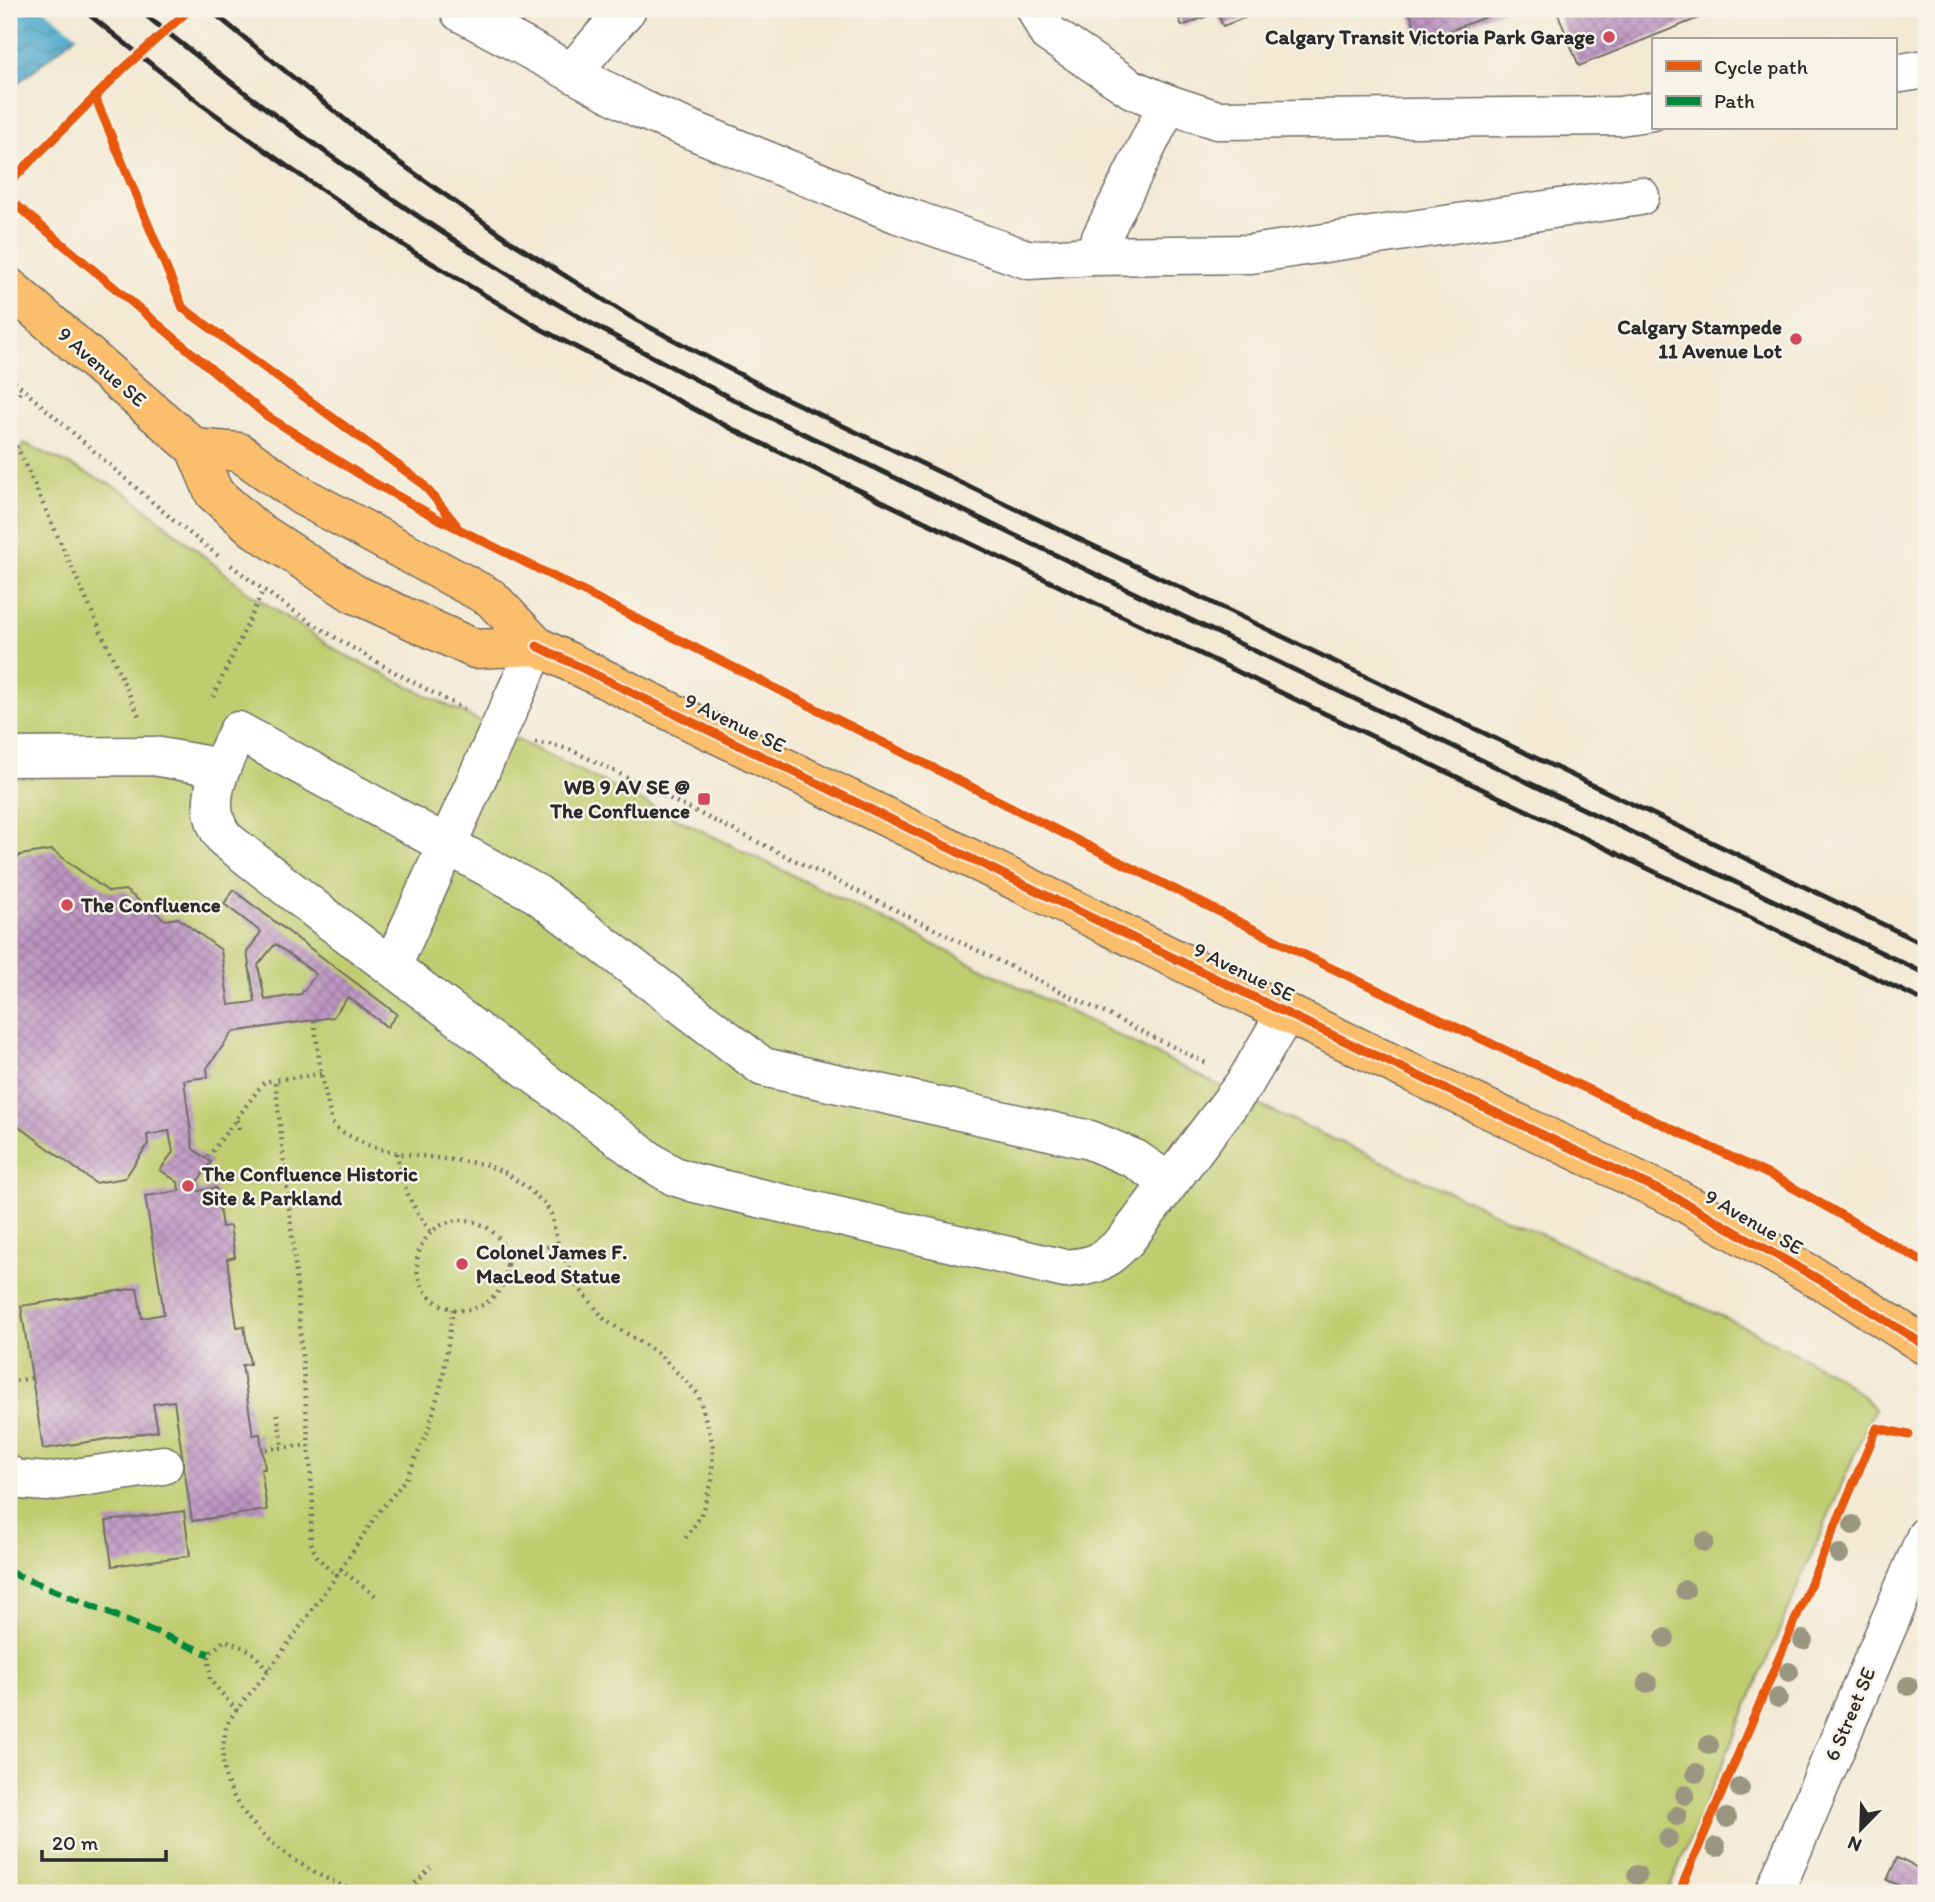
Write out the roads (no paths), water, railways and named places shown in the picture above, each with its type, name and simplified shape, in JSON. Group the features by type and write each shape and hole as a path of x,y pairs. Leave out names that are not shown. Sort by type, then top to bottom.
{"main road":[{"name":"9 Avenue SE","path":"9,287 195,448 214,493 255,529 353,593 475,649 537,646"},
{"name":"9 Avenue SE","path":"195,448 239,452 302,496 491,598 537,646 1286,1013 1678,1199 1843,1293 1926,1346"}],"street":[{"path":"463,9 460,12 640,109 898,214 1029,260 1092,256 1251,254 1640,196"},
{"path":"572,72 627,9"},
{"path":"1036,9 1048,33 1132,89 1216,120 1620,116 1652,111"},
{"path":"1896,74 1926,69"},
{"path":"1092,256 1168,104"},
{"path":"392,966 537,646"},
{"path":"1169,1182 1135,1159 1090,1140 763,1067 537,894 238,731 221,768 212,810 214,822 225,839 654,1164 695,1183 1065,1269 1084,1268 1104,1261 1126,1240 1245,1083 1286,1013"},
{"path":"9,757 154,756 221,768"},
{"path":"9,1477 47,1482 163,1465"},
{"name":"6 Street SE","path":"1774,1893 1926,1536"}],"water":[{"path":"9,9 109,9 9,90"}],"railway":[{"path":"82,9 201,104 291,169 415,253 541,329 738,432 1926,1002"},
{"path":"138,9 240,89 399,203 508,274 630,345 742,404 1926,974"},
{"path":"209,9 386,153 513,243 634,319 787,399 1926,945"}],"place":[{"name":"Calgary Transit Victoria Park Garage","path":"1609,37"},
{"name":"Calgary Stampede 11 Avenue Lot","path":"1796,339"},
{"name":"WB 9 AV SE @ The Confluence","path":"704,799"},
{"name":"The Confluence","path":"67,905"},
{"name":"The Confluence Historic Site & Parkland","path":"188,1186"},
{"name":"Colonel James F. MacLeod Statue","path":"462,1264"}]}
